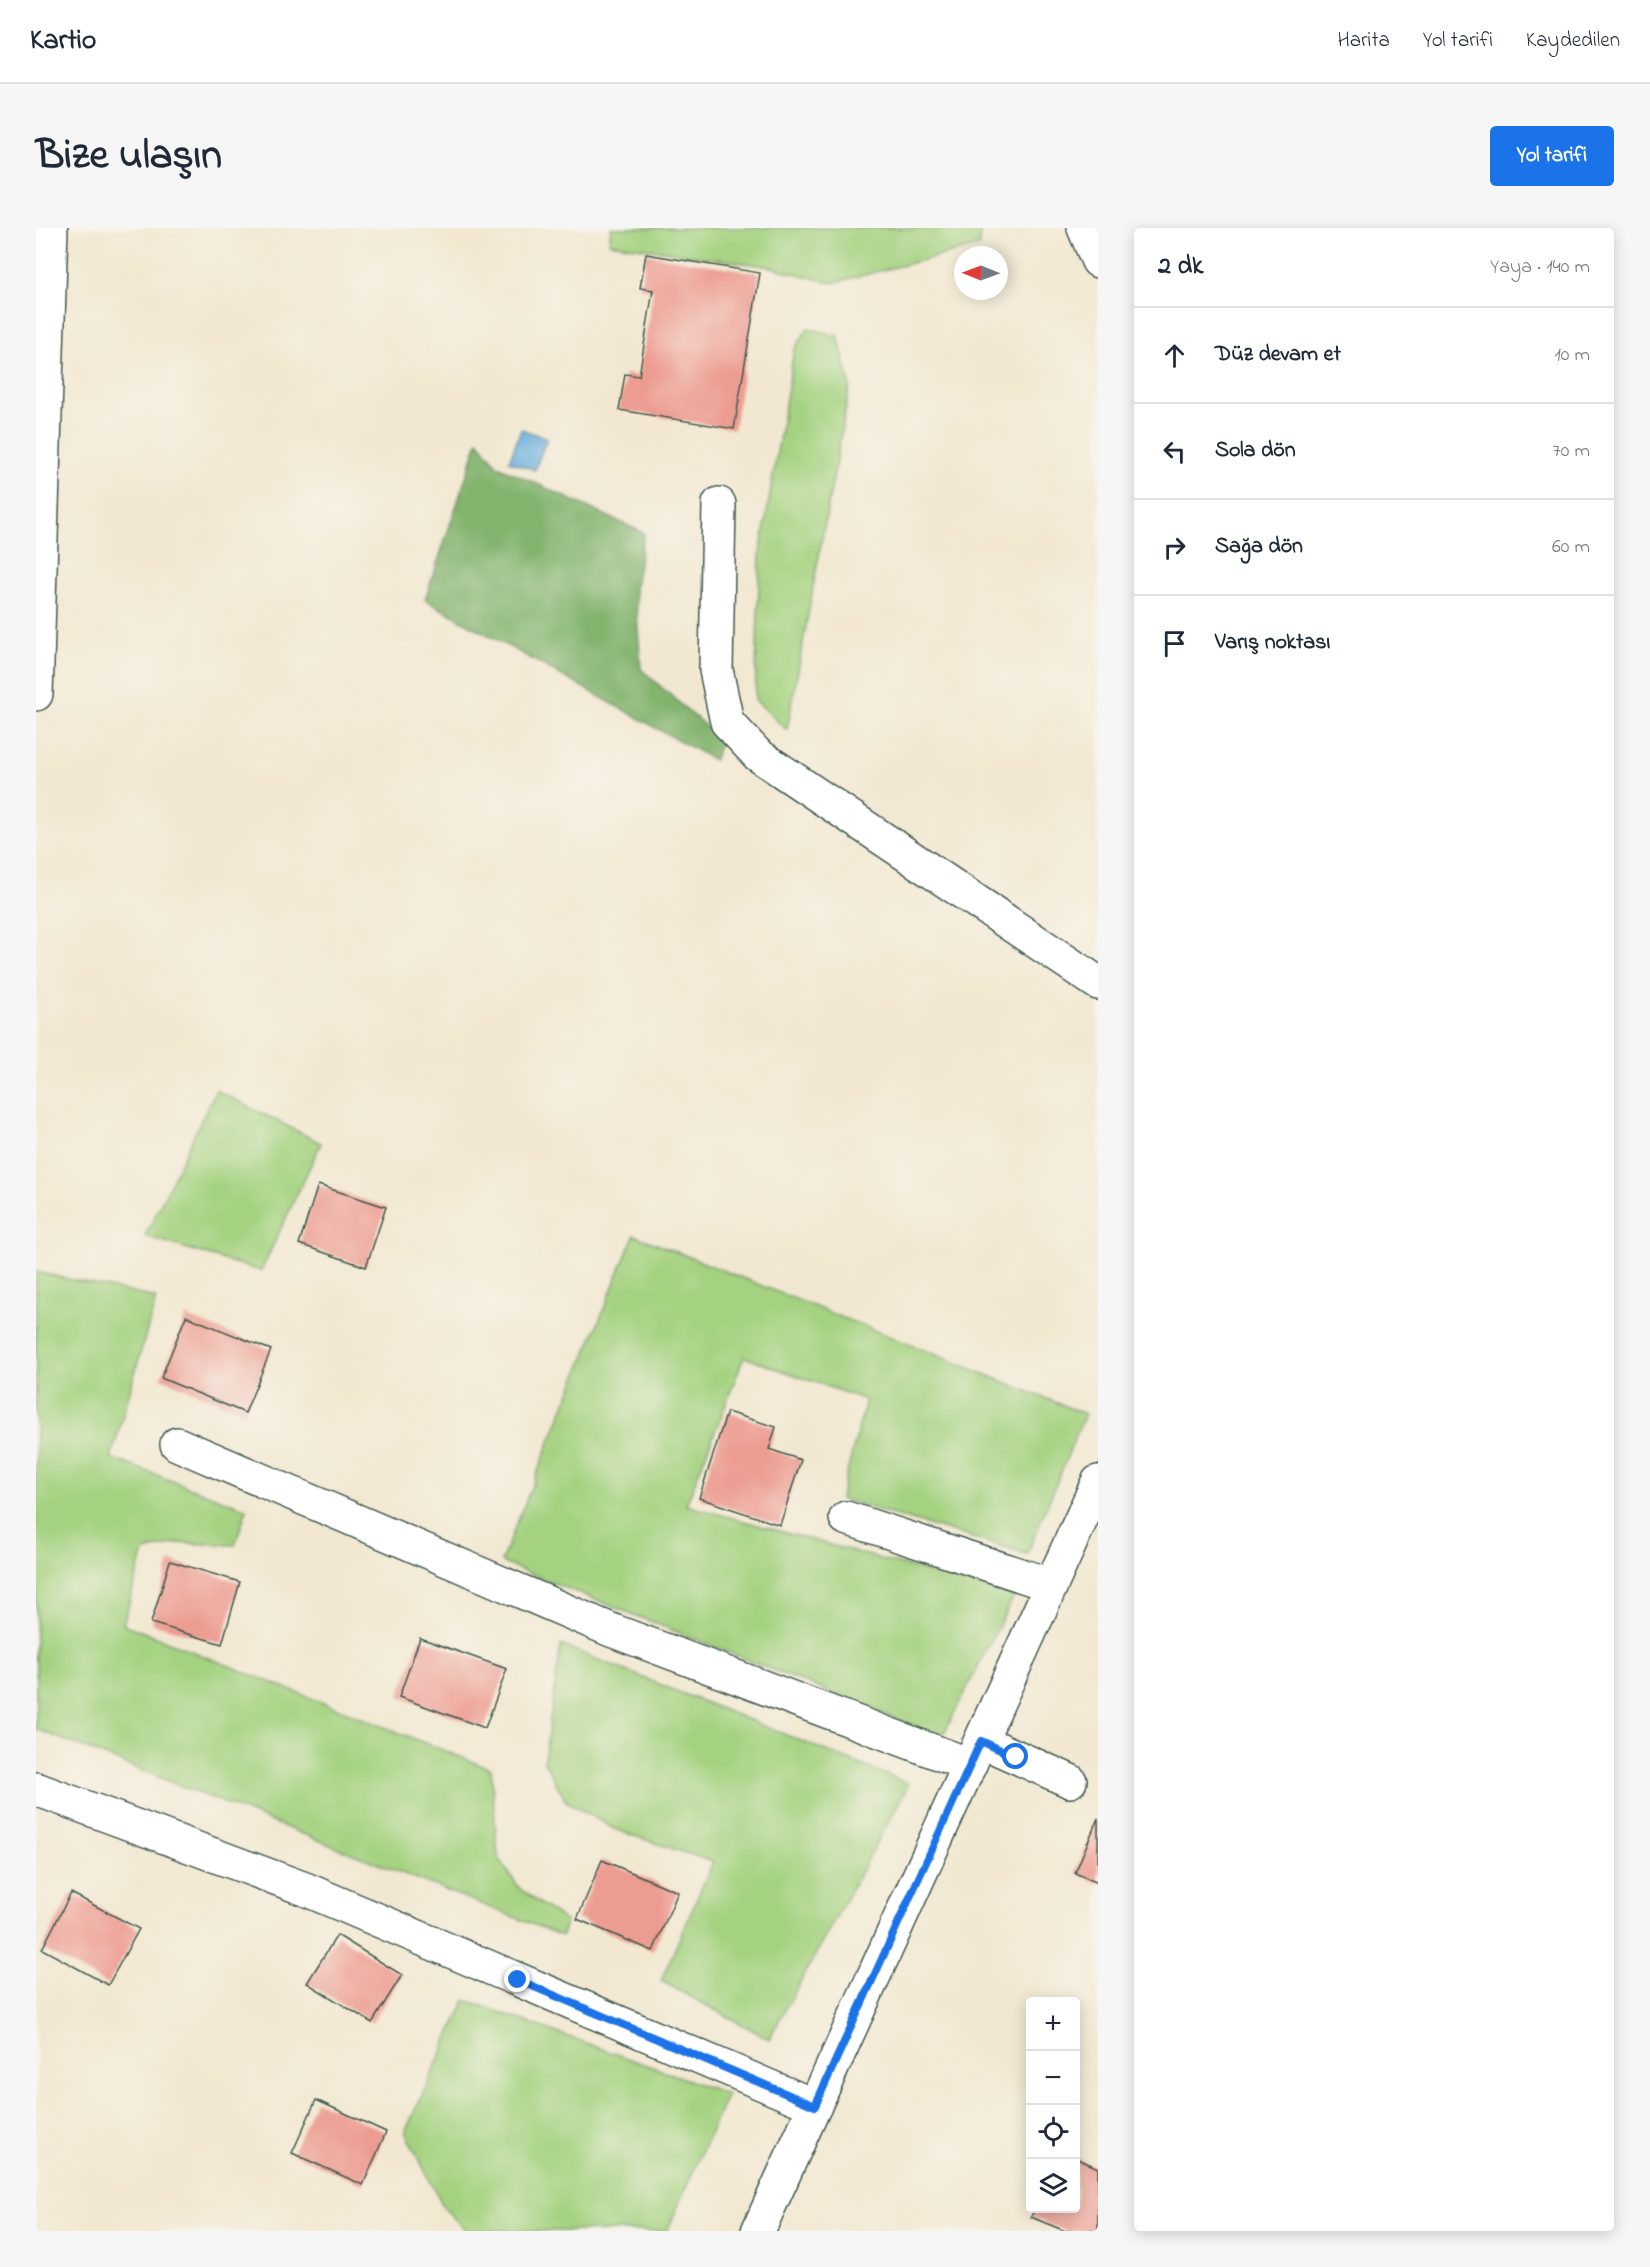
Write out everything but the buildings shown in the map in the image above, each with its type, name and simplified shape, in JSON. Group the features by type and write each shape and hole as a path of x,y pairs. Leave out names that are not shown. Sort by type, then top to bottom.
{"street":[{"path":"36,694 51,228"},
{"path":"1084,228 1098,261"},
{"path":"719,504 716,670 727,722 758,756 1098,983"},
{"path":"177,1444 611,1630 975,1753 1070,1781"},
{"path":"758,2231 1051,1585 1096,1493"},
{"path":"846,1518 1051,1585"},
{"path":"36,1789 305,1889 815,2106"}],"green space":[{"path":"611,228 980,228 979,246 954,246 954,252 832,283 771,267 609,243"},
{"path":"808,328 838,336 850,385 787,730 755,700 760,555 794,350"},
{"path":"478,441 498,466 644,533 635,587 641,669 721,740 714,760 425,600"},
{"path":"216,1090 321,1143 261,1271 145,1236"},
{"path":"634,1235 1085,1414 1027,1554 840,1499 866,1400 744,1357 686,1505 1014,1596 942,1737 501,1562"},
{"path":"36,1272 156,1298 111,1458 247,1509 235,1545 179,1543 144,1551 123,1624 491,1769 498,1858 520,1889 566,1922 562,1936 36,1729"},
{"path":"561,1645 909,1784 769,2039 661,1981 713,1862 614,1829 566,1801 544,1761"},
{"path":"466,2000 727,2094 667,2231 467,2231 444,2208 405,2132"}],"water":[{"path":"521,429 547,438 535,470 509,461"}],"route":[{"path":"518,1980 815,2106 981,1741 1016,1757"}]}
